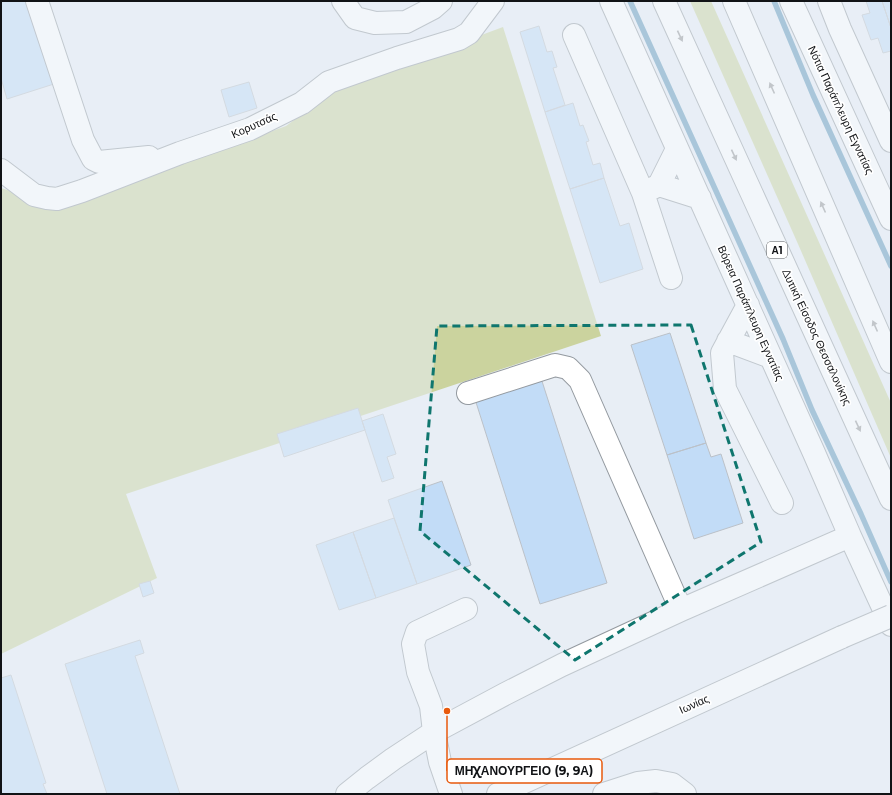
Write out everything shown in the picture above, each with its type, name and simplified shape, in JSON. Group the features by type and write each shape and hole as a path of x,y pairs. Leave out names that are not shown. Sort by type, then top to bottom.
{"main road":[{"path":"37,1 83,140 93,159 99,162 108,162 180,153"},
{"path":"343,1 355,18 375,24 406,22 433,8 441,1"},
{"name":"Κορυτσάς","path":"1,170 34,195 57,199 82,191 180,153 250,129 302,103 329,82 396,58 459,40 469,33 493,1"},
{"name":"Βόρεια Παράπλευρη Εγνατίας","path":"611,1 891,625"},
{"name":"Δυτική Είσοδος Θεσσαλονίκης","path":"664,1 891,499"},
{"path":"734,1 891,362"},
{"name":"Νότια Παράπλευρη Εγνατίας","path":"791,1 891,219"},
{"path":"829,1 840,29 891,141"},
{"path":"810,42 840,29"},
{"path":"574,35 651,189 671,278"},
{"path":"651,189 677,149"},
{"path":"651,189 700,198"},
{"path":"748,305 722,353 725,389 782,504"},
{"path":"728,341 771,357"},
{"path":"468,393 555,365 568,368 580,380 681,610"},
{"path":"347,794 393,759 434,732 505,694 562,665 681,610 850,536"},
{"path":"451,794 440,762 430,706 418,672 413,644 417,632 466,609"},
{"name":"Ιωνίας","path":"498,794 891,616"},
{"path":"604,794 638,783 656,781 672,784 684,794"}],"highlighted area":[{"path":"691,325 761,542 575,660 420,531 437,326"}],"green space":[{"path":"690,1 711,1 891,403 891,458 798,244"},
{"path":"503,27 601,336 126,494 157,578 1,654 1,188 64,208 286,126 336,89"}],"building":[{"path":"1,1 32,1 57,83 7,99 1,78"},
{"path":"866,1 882,1 891,28 891,51 883,53 878,38 871,40 862,15 870,13"},
{"path":"882,1 891,1 891,28"},
{"path":"539,26 547,52 552,51 557,67 553,68 565,105 545,112 520,32"},
{"path":"249,82 257,108 229,117 221,90"},
{"path":"573,103 580,126 583,125 589,141 586,142 593,165 600,163 604,178 570,189 545,112"},
{"path":"604,178 620,226 629,223 643,269 600,283 570,189"},
{"path":"670,333 706,443 667,455 631,345"},
{"path":"540,375 607,583 540,604 474,396"},
{"path":"358,408 365,430 284,457 277,434"},
{"path":"383,414 396,454 387,457 394,478 382,482 362,421"},
{"path":"706,443 711,457 721,454 743,523 694,539 667,455"},
{"path":"442,481 471,565 417,584 388,500"},
{"path":"394,518 417,584 376,598 353,532"},
{"path":"353,532 376,598 339,610 316,545"},
{"path":"150,581 154,593 143,597 139,584"},
{"path":"140,640 144,653 135,656 180,794 107,794 65,664"},
{"path":"11,675 46,783 43,784 47,794 1,794 1,678"}],"waterway":[{"path":"630,1 783,339 812,410 891,582"},
{"path":"774,1 813,95 891,266"}],"place":[{"name":"ΜΗΧΑΝΟΥΡΓΕΙΟ (9, 9Α)","path":"447,711"}]}
